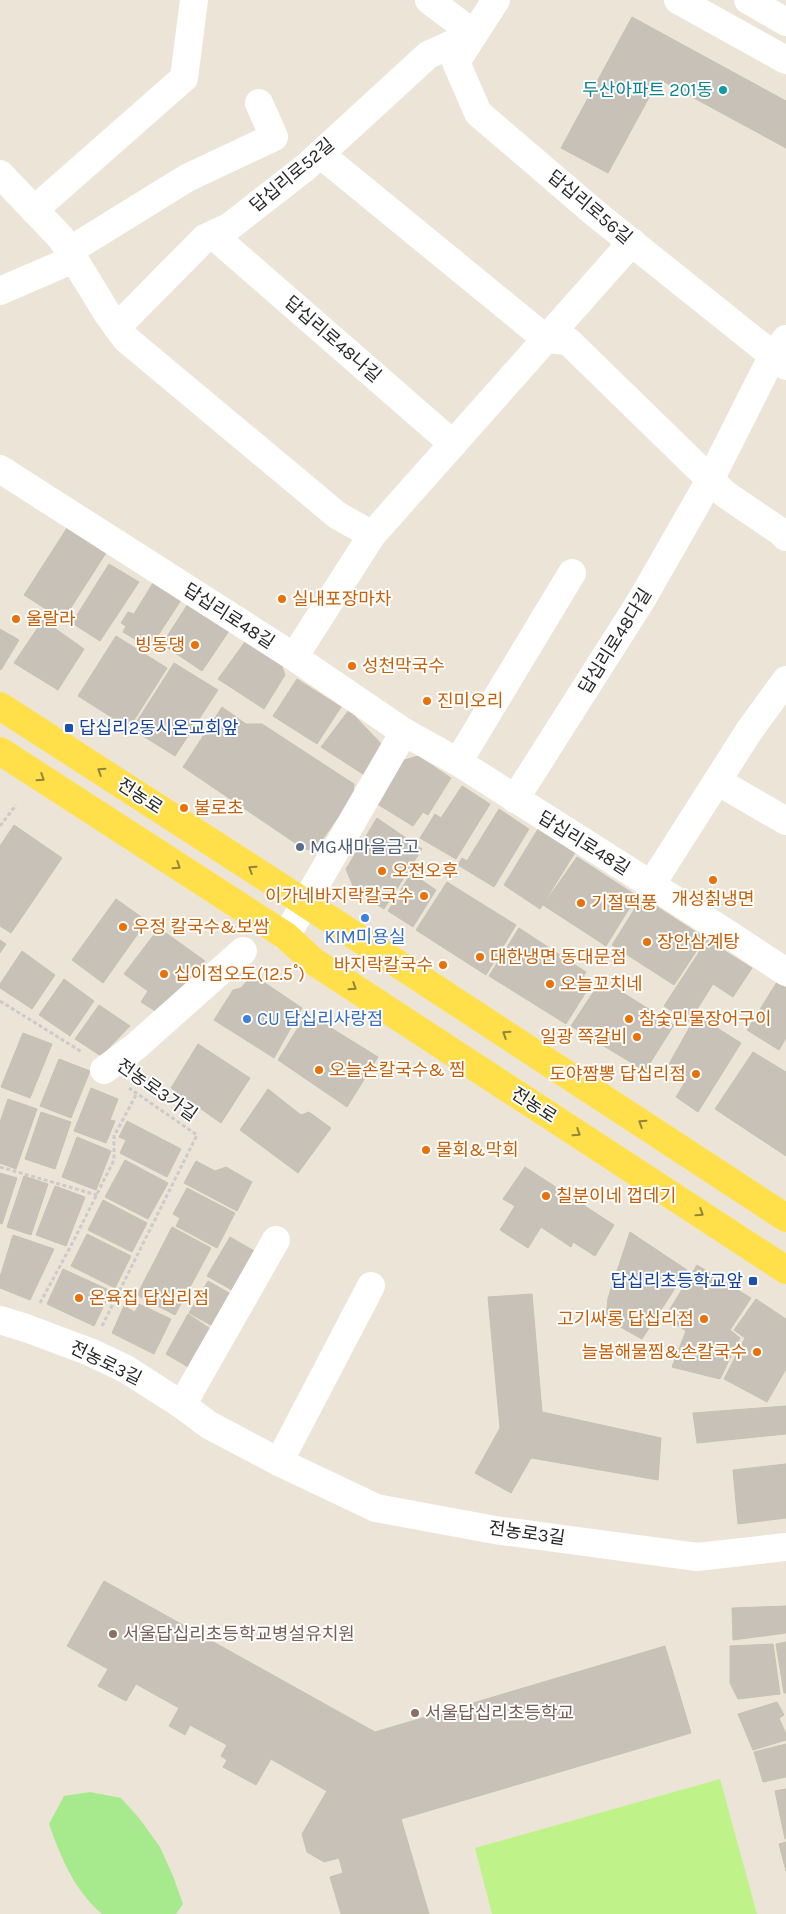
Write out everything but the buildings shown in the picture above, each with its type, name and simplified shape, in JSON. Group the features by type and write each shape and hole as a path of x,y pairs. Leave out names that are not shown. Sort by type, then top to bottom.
{"main road":[{"name":"전농로","path":"0,706 786,1218"},
{"name":"전농로","path":"0,751 286,936 313,961 786,1270"}],"street":[{"path":"34,210 184,78 194,0"},
{"path":"428,0 474,34"},
{"name":"답십리로56길","path":"496,0 456,62 478,113 632,242 782,353"},
{"path":"678,0 786,60"},
{"path":"748,0 786,22"},
{"name":"답십리로52길","path":"117,327 205,238 229,226 306,167 428,55 474,34"},
{"path":"0,291 72,255 187,178 274,137 259,103"},
{"path":"320,154 546,339 568,341 725,494 786,537"},
{"path":"0,174 61,238 126,339 337,516 372,535"},
{"name":"답십리로48나길","path":"213,234 453,444"},
{"path":"294,657 372,535 632,242"},
{"name":"답십리로48다길","path":"515,799 642,599 782,353"},
{"name":"답십리로48길","path":"0,469 294,657 404,732 458,762 786,972"},
{"path":"458,762 572,573"},
{"path":"651,885 716,781 786,680"},
{"path":"286,936 404,732"},
{"path":"716,781 786,820"},
{"path":"104,1070 135,1047 243,952"},
{"path":"182,1405 276,1240"},
{"path":"279,1462 371,1286"},
{"name":"전농로3길","path":"0,1320 90,1352 126,1369 209,1425 279,1462 376,1508 496,1530 698,1557 786,1547"}],"path":[{"path":"0,826 16,806"},
{"name":"전농로3가길","path":"0,1000 78,1050 197,1135 90,1352"},
{"path":"26,1328 74,1240 114,1160 114,1136 137,1093"},
{"path":"0,1167 96,1195"}],"green space":[{"path":"720,1779 757,1914 492,1914 475,1848"},
{"path":"90,1792 121,1798 139,1818 160,1847 183,1904 176,1914 102,1914 92,1905 76,1884 58,1849 49,1824 64,1796"}],"place":[{"name":"두산아파트 201동","path":"723,90"},
{"name":"실내포장마차","path":"282,599"},
{"name":"울랄라","path":"16,619"},
{"name":"빙동댕","path":"195,645"},
{"name":"성천막국수","path":"352,666"},
{"name":"진미오리","path":"427,701"},
{"name":"답십리2동시온교회앞","path":"69,728"},
{"name":"불로초","path":"184,808"},
{"name":"MG새마을금고","path":"300,847"},
{"name":"오전오후","path":"382,871"},
{"name":"개성칡냉면","path":"713,880"},
{"name":"이가네바지락칼국수","path":"424,896"},
{"name":"기절떡풍","path":"581,903"},
{"name":"KIM미용실","path":"365,918"},
{"name":"우정 칼국수&보쌈","path":"123,927"},
{"name":"장안삼계탕","path":"647,942"},
{"name":"대한냉면 동대문점","path":"480,957"},
{"name":"바지락칼국수","path":"443,965"},
{"name":"십이점오도(12.5˚)","path":"164,974"},
{"name":"오늘꼬치네","path":"550,984"},
{"name":"CU 답십리사랑점","path":"247,1019"},
{"name":"참숯민물장어구이","path":"629,1019"},
{"name":"일광 쪽갈비","path":"637,1037"},
{"name":"오늘손칼국수& 찜","path":"319,1070"},
{"name":"도야짬뽕 답십리점","path":"696,1074"},
{"name":"물회&막회","path":"426,1150"},
{"name":"칠분이네 껍데기","path":"546,1196"},
{"name":"답십리초등학교앞","path":"753,1281"},
{"name":"온육집 답십리점","path":"79,1298"},
{"name":"고기싸롱 답십리점","path":"704,1319"},
{"name":"늘봄해물찜&손칼국수","path":"757,1352"},
{"name":"서울답십리초등학교병설유치원","path":"113,1634"},
{"name":"서울답십리초등학교","path":"415,1713"}]}
